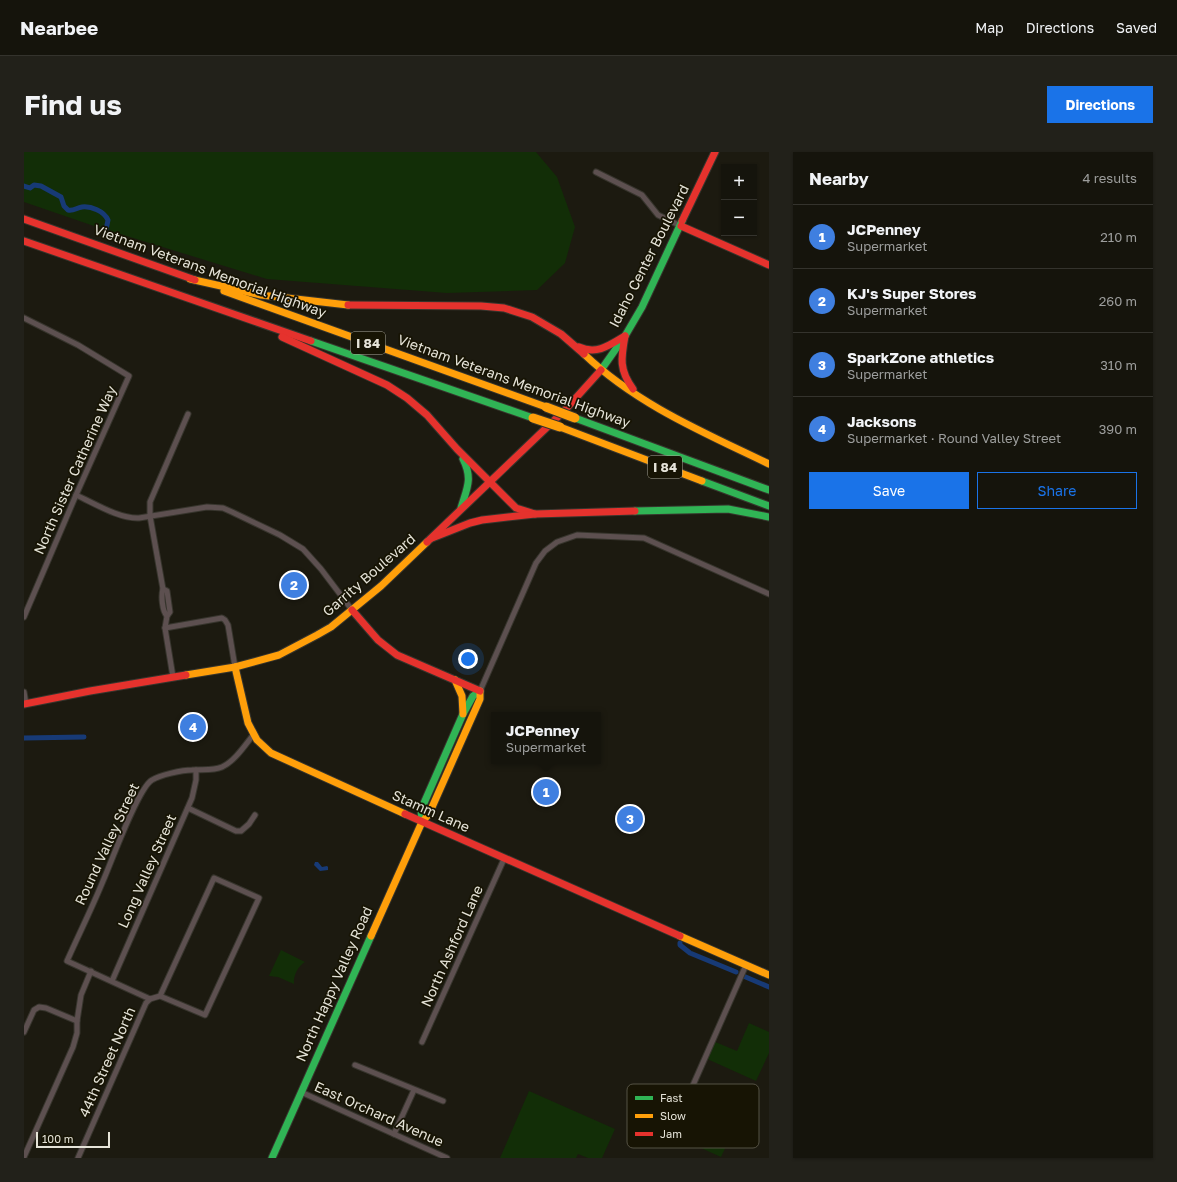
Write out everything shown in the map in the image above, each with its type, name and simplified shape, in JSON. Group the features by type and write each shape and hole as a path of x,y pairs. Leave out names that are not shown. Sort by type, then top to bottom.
{"main road":[{"name":"Idaho Center Boulevard","path":"601,370 625,336 642,307 715,152"},
{"name":"Vietnam Veterans Memorial Highway","path":"24,219 546,407 769,490"},
{"path":"681,226 769,266"},
{"name":"Vietnam Veterans Memorial Highway","path":"24,241 560,427 769,506"},
{"path":"190,279 261,295 339,305 467,306 504,308 532,317 546,324 583,349 596,351 602,350 625,336"},
{"path":"230,313 387,385 407,398 427,415 457,449 516,508 535,514"},
{"path":"625,336 621,357 622,369 625,379 639,397"},
{"path":"574,344 601,370 639,397 698,430 769,464"},
{"name":"Garrity Boulevard","path":"25,704 235,668 279,655 298,646 330,627 381,586 565,410 601,370"},
{"path":"457,449 469,470 470,478 461,508"},
{"path":"432,538 470,523 482,520 535,514 728,509 769,517"},
{"path":"352,610 378,640 396,655 480,691"},
{"name":"Stamm Lane","path":"235,668 248,723 257,740 270,753 504,859 769,975"},
{"path":"455,680 463,696 463,714"},
{"name":"North Happy Valley Road","path":"422,822 421,810 463,714 473,696 480,691"},
{"name":"North Happy Valley Road","path":"272,1158 422,822 432,808 480,699 480,691"}],"street":[{"path":"596,172 642,195 658,215 681,226"},
{"name":"North Sister Catherine Way","path":"24,318 78,345 129,376 24,617"},
{"path":"173,678 165,628 167,616 165,613 162,592 163,589 150,516 150,502 188,414"},
{"path":"76,495 132,518 207,507 222,508 232,512 280,535 306,552 352,610"},
{"name":"North Happy Valley Road","path":"480,691 536,563 545,551 557,542 577,535 644,538 769,594"},
{"name":"Stamm Lane","path":"165,628 222,618 228,625 235,668"},
{"path":"24,692 25,704"},
{"name":"Round Valley Street","path":"91,971 67,961 103,882 134,808 146,786 151,780 159,777 196,770 215,769 223,766 231,761 254,734"},
{"name":"Long Valley Street","path":"112,981 192,798 196,780 196,770"},
{"path":"188,808 236,831 241,831 249,824 255,815"},
{"name":"North Ashford Lane","path":"422,1042 504,859"},
{"path":"24,1157 73,1047 77,1033 77,1021 82,995 91,971 150,998 160,996 205,1015 259,898 214,878 160,996"},
{"path":"694,1084 746,965"},
{"name":"44th Street North","path":"78,1158 146,1003 150,998"},
{"path":"24,1032 34,1010 38,1007 46,1008 77,1021"},
{"path":"355,1065 442,1102"},
{"path":"394,1134 414,1090"},
{"name":"East Orchard Avenue","path":"301,1092 447,1158"}],"green space":[{"path":"24,152 536,152 557,177 575,227 565,263 537,290 447,293 267,279 94,226 24,202"},
{"path":"281,950 305,962 296,972 294,984 278,977 269,976"},
{"path":"749,1023 769,1032 769,1053 756,1081 705,1058 713,1041 737,1051"},
{"path":"529,1091 615,1129 602,1158 588,1158 578,1154 576,1158 500,1158"},
{"path":"701,1148 725,1148 721,1157"}],"water":[{"path":"315,862 318,862 322,867 327,866 328,870 320,871 314,865"}],"waterway":[{"path":"24,186 30,188 34,185 41,186 61,197 64,206 68,210 80,207 93,208 97,210 104,214 108,220 106,230"},
{"path":"24,738 84,737"},
{"path":"680,943 680,945 690,953 736,972"},
{"path":"741,975 769,987"}],"traffic: fast":[{"path":"601,370 625,336 642,307 682,221"},
{"path":"311,341 533,418"},
{"path":"575,418 769,490"},
{"path":"461,508 468,484 468,472 463,459"},
{"path":"702,481 769,506"},
{"path":"635,511 728,509 769,517"},
{"path":"422,822 421,810 463,714 473,696 480,691"},
{"path":"272,1158 371,936"}],"traffic: slow":[{"path":"190,279 261,295 348,305"},
{"path":"224,291 546,407"},
{"path":"584,354 604,372 649,403 696,429 769,464"},
{"path":"546,407 575,418"},
{"path":"533,418 560,427"},
{"path":"560,427 702,481"},
{"path":"186,675 235,667 279,655 317,635 331,627 381,586 427,542"},
{"path":"235,667 248,723 257,740 271,753 405,814"},
{"path":"455,680 462,696 463,714"},
{"path":"371,936 422,822 429,814 480,699 480,691"},
{"path":"680,936 769,975"}],"traffic: jam":[{"path":"682,221 715,152"},
{"path":"24,219 195,280"},
{"path":"681,226 769,265"},
{"path":"24,241 311,341"},
{"path":"348,305 481,306 504,308 532,317 561,334 584,354"},
{"path":"625,336 622,364 625,376 633,389"},
{"path":"579,347 592,350 603,348 625,336"},
{"path":"282,337 387,385 407,398 427,415 457,449 516,508 535,514"},
{"path":"427,542 565,410 601,370"},
{"path":"432,538 470,523 482,520 535,514 635,511"},
{"path":"352,610 378,640 397,655 480,691"},
{"path":"24,704 186,675"},
{"path":"405,814 680,936"}],"place":[{"name":"KJ's Super Stores","path":"294,585"},
{"name":"Jacksons","path":"193,727"},
{"name":"JCPenney","path":"546,792"},
{"name":"SparkZone athletics","path":"630,819"}]}
